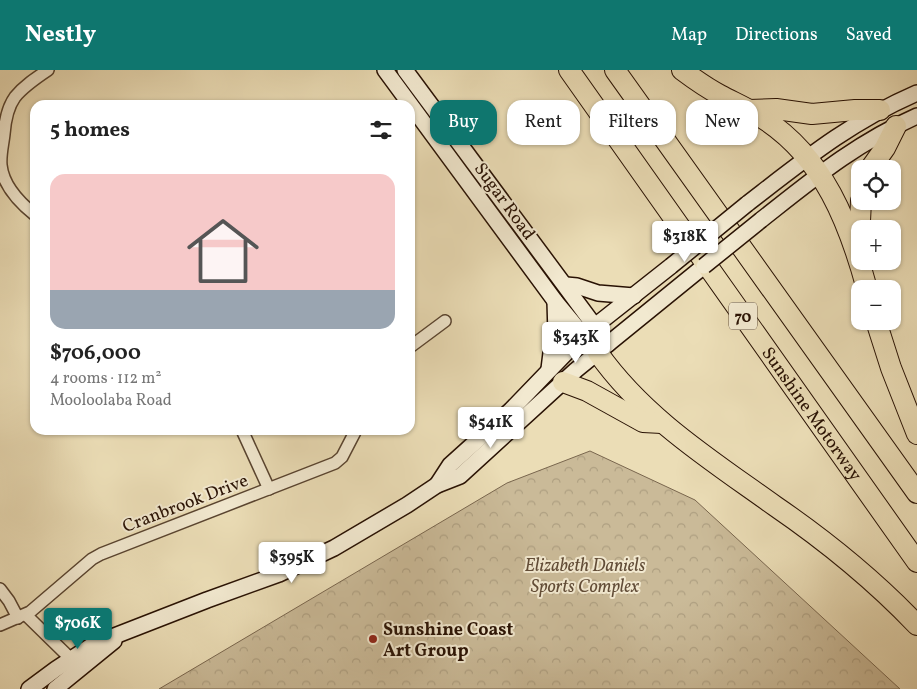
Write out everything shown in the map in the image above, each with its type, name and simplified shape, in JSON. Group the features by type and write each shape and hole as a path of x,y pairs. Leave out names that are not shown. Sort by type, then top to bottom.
{"highway":[{"name":"Sunshine Motorway","path":"569,70 917,562"},
{"name":"70","path":"615,70 917,493"},
{"path":"682,70 730,100"},
{"path":"758,110 776,109 812,114 880,110"},
{"path":"758,116 782,132 807,156 820,173 841,210 851,236"},
{"path":"876,160 896,126"},
{"path":"879,330 891,368 917,434"},
{"path":"603,348 626,388 662,423 849,561 917,625"},
{"path":"556,376 643,422 662,423"}],"main road":[{"name":"Sugar Road","path":"385,70 407,100"},
{"name":"Sugar Road","path":"405,70 566,285 595,326 603,348"},
{"path":"29,689 70,658 94,644 279,574 334,548 437,485 460,476 556,376 583,337 595,326 807,156 850,127 880,110 917,94"},
{"name":"Sugar Road","path":"415,111 583,337 603,348"},
{"path":"556,376 603,348 820,173 852,150 917,116"},
{"path":"566,285 598,293 634,296"},
{"path":"555,301 556,335 550,353 556,376"},
{"path":"55,689 121,635"}],"street":[{"path":"30,211 19,201 2,171 1,158 5,119 10,106 22,90 48,70"},
{"path":"415,343 445,321"},
{"path":"244,435 269,489"},
{"name":"Cranbrook Drive","path":"0,625 22,617 92,559 101,554 330,465 338,460 353,435"},
{"path":"0,589 22,617 70,658"}],"green space":[{"name":"Elizabeth Daniels Sports Complex","path":"590,451 695,500 900,689 159,689 507,483"}],"place":[{"name":"Sunshine Coast Art Group","path":"373,639"}]}
